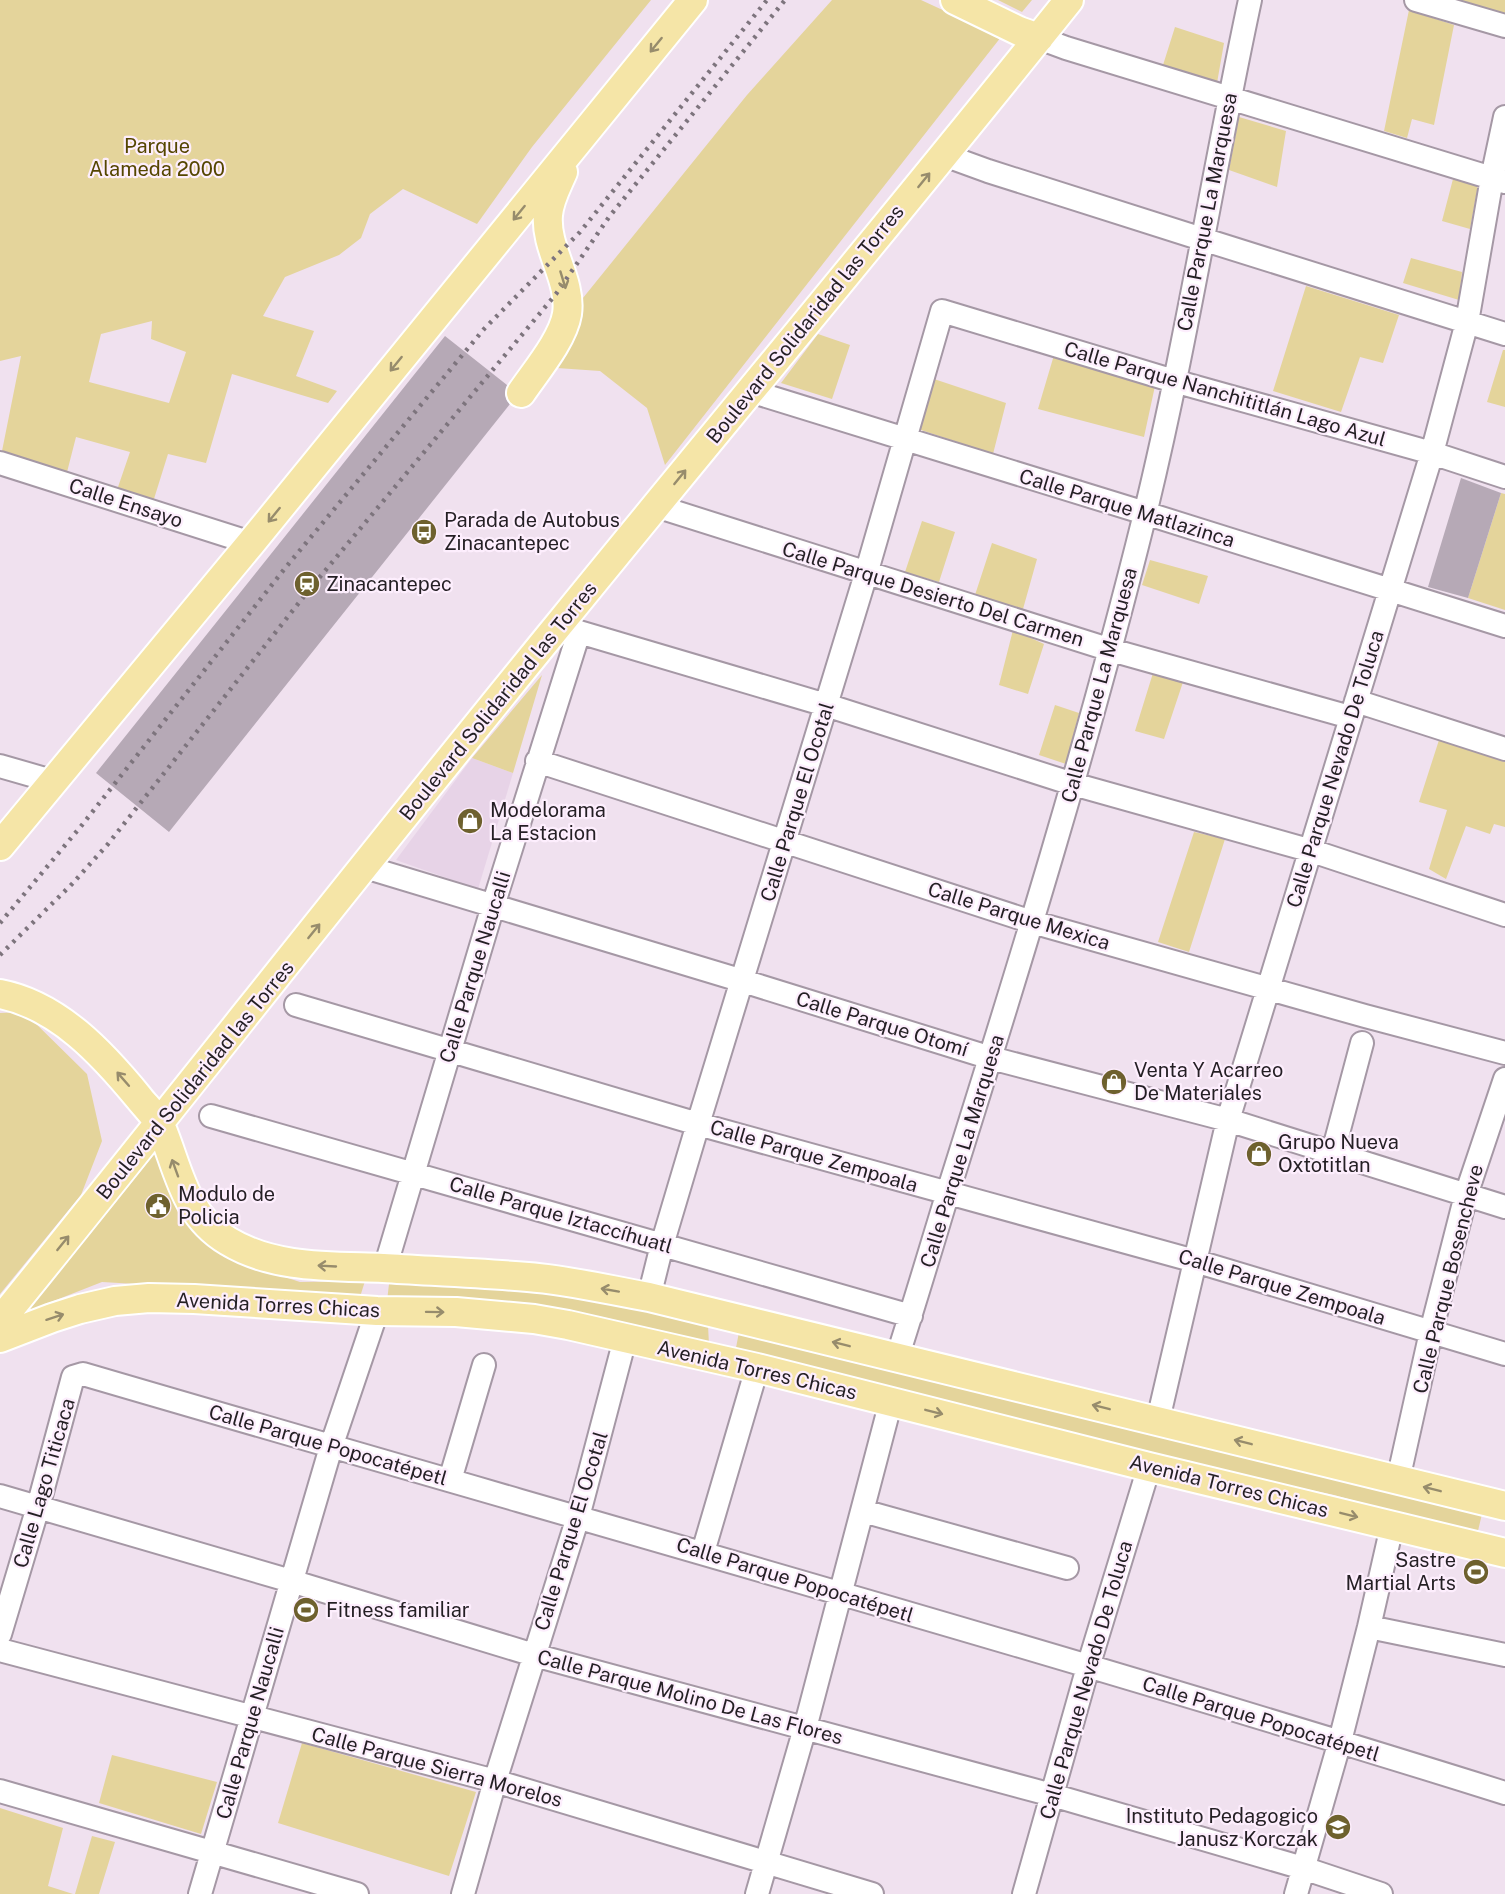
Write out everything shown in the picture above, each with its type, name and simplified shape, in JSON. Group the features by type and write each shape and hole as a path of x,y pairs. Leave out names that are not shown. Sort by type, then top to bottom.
{"main road":[{"path":"0,846 251,543 693,0"},
{"path":"955,0 1019,31 1039,38"},
{"name":"Boulevard Solidaridad las Torres","path":"0,1321 365,867 570,627 656,506 1069,0"},
{"path":"521,393 561,333 568,311 566,290 549,233 548,215 552,198 574,145"},
{"path":"0,994 37,1006 60,1021 99,1053 160,1124 187,1198 208,1225 228,1241 256,1254 311,1265 530,1277 649,1297 1497,1504 1491,1534 1492,1550"},
{"path":"377,1311 376,1290 385,1268"},
{"name":"Avenida Torres Chicas","path":"0,1338 80,1309 115,1301 149,1298 377,1311 456,1312 534,1319 757,1368 1149,1467 1492,1550"},
{"path":"719,1359 724,1354 731,1333 728,1316"}],"street":[{"name":"Calle Parque La Marquesa","path":"897,1358 991,1058 1111,650 1145,513 1174,381 1250,0"},
{"path":"1416,0 1505,26"},
{"path":"1039,38 1498,180"},
{"name":"Calle Parque Nevado De Toluca","path":"1158,1420 1228,1120 1432,453 1467,322 1498,180 1505,117"},
{"path":"944,155 1202,239 1505,333"},
{"name":"Calle Parque Nanchititlán Lago Azul","path":"945,311 1174,381 1432,453 1505,477"},
{"name":"Calle Parque El Ocotal","path":"649,1297 698,1124 906,440 940,312 945,311"},
{"name":"Calle Parque Matlazinca","path":"750,391 1505,626"},
{"name":"Calle Ensayo","path":"0,463 251,543"},
{"name":"Calle Parque Desierto Del Carmen","path":"656,506 1111,650 1505,749"},
{"path":"570,627 826,705 1073,784 1312,851 1505,915"},
{"name":"Calle Parque Naucalli","path":"385,1268 537,761 570,627"},
{"name":"Calle Parque Mexica","path":"537,761 1032,922 1505,1053"},
{"path":"0,766 52,781"},
{"name":"Calle Parque Otomí","path":"365,867 991,1058 1228,1120 1505,1207"},
{"name":"Calle Parque Zempoala","path":"296,1005 698,1124 1195,1261 1505,1354"},
{"path":"1333,1152 1362,1043"},
{"name":"Calle Parque Bosencheve","path":"1398,1480 1431,1332 1466,1195 1505,1079"},
{"name":"Calle Parque Iztaccíhuatl","path":"211,1116 414,1172 911,1316"},
{"name":"Calle Parque Naucalli","path":"200,1894 331,1447 377,1311"},
{"name":"Calle Parque El Ocotal","path":"463,1894 495,1781 578,1517 625,1339"},
{"path":"450,1480 484,1365"},
{"path":"703,1552 757,1368"},
{"name":"Calle Parque Popocatépetl","path":"83,1374 703,1552 1340,1741 1505,1793"},
{"name":"Calle Lago Titicaca","path":"0,1634 38,1507 73,1377 83,1374"},
{"path":"757,1894 805,1728 891,1401"},
{"name":"Calle Parque Nevado De Toluca","path":"1024,1894 1088,1667 1149,1467"},
{"name":"Calle Parque Molino De Las Flores","path":"0,1496 534,1655 1052,1795 1303,1868 1381,1894"},
{"path":"863,1511 1067,1568"},
{"path":"1296,1894 1340,1741 1392,1526"},
{"path":"1369,1627 1505,1655"},
{"name":"Calle Parque Sierra Morelos","path":"0,1650 495,1781 872,1894"},
{"path":"0,1791 357,1894"}],"shaded area":[{"path":"472,758 513,773 478,889 396,860"}],"green space":[{"name":"Parque Alameda 2000","path":"0,0 651,0 532,147 477,224 403,189 370,214 361,238 339,255 285,277 263,316 314,331 296,376 337,391 328,403 232,374 206,463 168,454 153,502 117,490 130,452 76,437 66,476 1,456 21,356 0,361","holes":["152,321 151,339 186,352 169,403 89,382 101,334"]},
{"path":"832,0 921,0 1001,37 665,465 647,408 600,371 528,366 747,95"},
{"path":"998,0 1032,0 1022,12"},
{"path":"1449,0 1505,0 1505,18"},
{"path":"1409,10 1454,25 1434,125 1412,119 1407,138 1384,131"},
{"path":"1175,27 1224,43 1217,83 1163,65"},
{"path":"1239,117 1286,131 1277,187 1229,170"},
{"path":"1453,179 1478,185 1470,229 1442,221"},
{"path":"1411,258 1462,272 1459,300 1403,283"},
{"path":"1306,286 1399,315 1383,363 1360,357 1341,412 1273,391"},
{"path":"818,334 850,345 832,399 781,383"},
{"path":"1503,350 1505,350 1505,407 1487,402"},
{"path":"1054,355 1155,386 1144,437 1038,409"},
{"path":"928,377 1006,403 993,454 915,428"},
{"path":"1501,493 1505,494 1505,610 1468,598"},
{"path":"922,521 955,532 939,582 905,572"},
{"path":"992,543 1037,559 1023,609 975,595"},
{"path":"1150,560 1208,576 1199,604 1142,585"},
{"path":"1013,630 1044,644 1028,694 999,685"},
{"path":"1153,673 1183,682 1164,739 1135,731"},
{"path":"542,675 513,773 472,758"},
{"path":"1055,705 1079,713 1066,764 1039,755"},
{"path":"1439,740 1505,762 1505,827 1494,824 1490,834 1466,826 1446,879 1429,869 1447,810 1419,802"},
{"path":"1194,832 1225,839 1189,952 1158,942"},
{"path":"24,1012 87,1074 102,1141 81,1195 0,1294 0,1013"},
{"path":"156,1152 183,1217 224,1257 300,1282 365,1281 360,1297 102,1282 28,1311"},
{"path":"389,1284 528,1287 708,1325 709,1345 387,1301"},
{"path":"739,1332 1482,1514 1477,1535 1334,1495 1131,1452 735,1353"},
{"path":"302,1743 476,1792 449,1876 278,1823"},
{"path":"112,1755 217,1782 201,1834 99,1803"},
{"path":"0,1808 63,1828 48,1886 73,1894 0,1894"},
{"path":"92,1836 115,1842 99,1894 75,1894"}],"building":[{"name":"Zinacantepec","path":"445,336 507,385 506,399 510,404 169,832 96,773"},
{"path":"1461,478 1501,493 1468,598 1428,587"}],"railway":[{"path":"0,923 82,825 286,567 484,329 580,232 767,0"},
{"path":"0,955 72,884 108,844 309,590 556,294 609,217 785,0"}],"place":[{"name":"Parada de Autobus Zinacantepec","path":"424,532"},
{"name":"Zinacantepec","path":"307,584"},
{"name":"Modelorama La Estacion","path":"470,821"},
{"name":"Venta Y Acarreo De Materiales","path":"1114,1082"},
{"name":"Grupo Nueva Oxtotitlan","path":"1259,1154"},
{"name":"Modulo de Policia","path":"158,1206"},
{"name":"Sastre Martial Arts","path":"1476,1572"},
{"name":"Fitness familiar","path":"306,1610"},
{"name":"Instituto Pedagogico Janusz Korczak","path":"1338,1827"}]}
